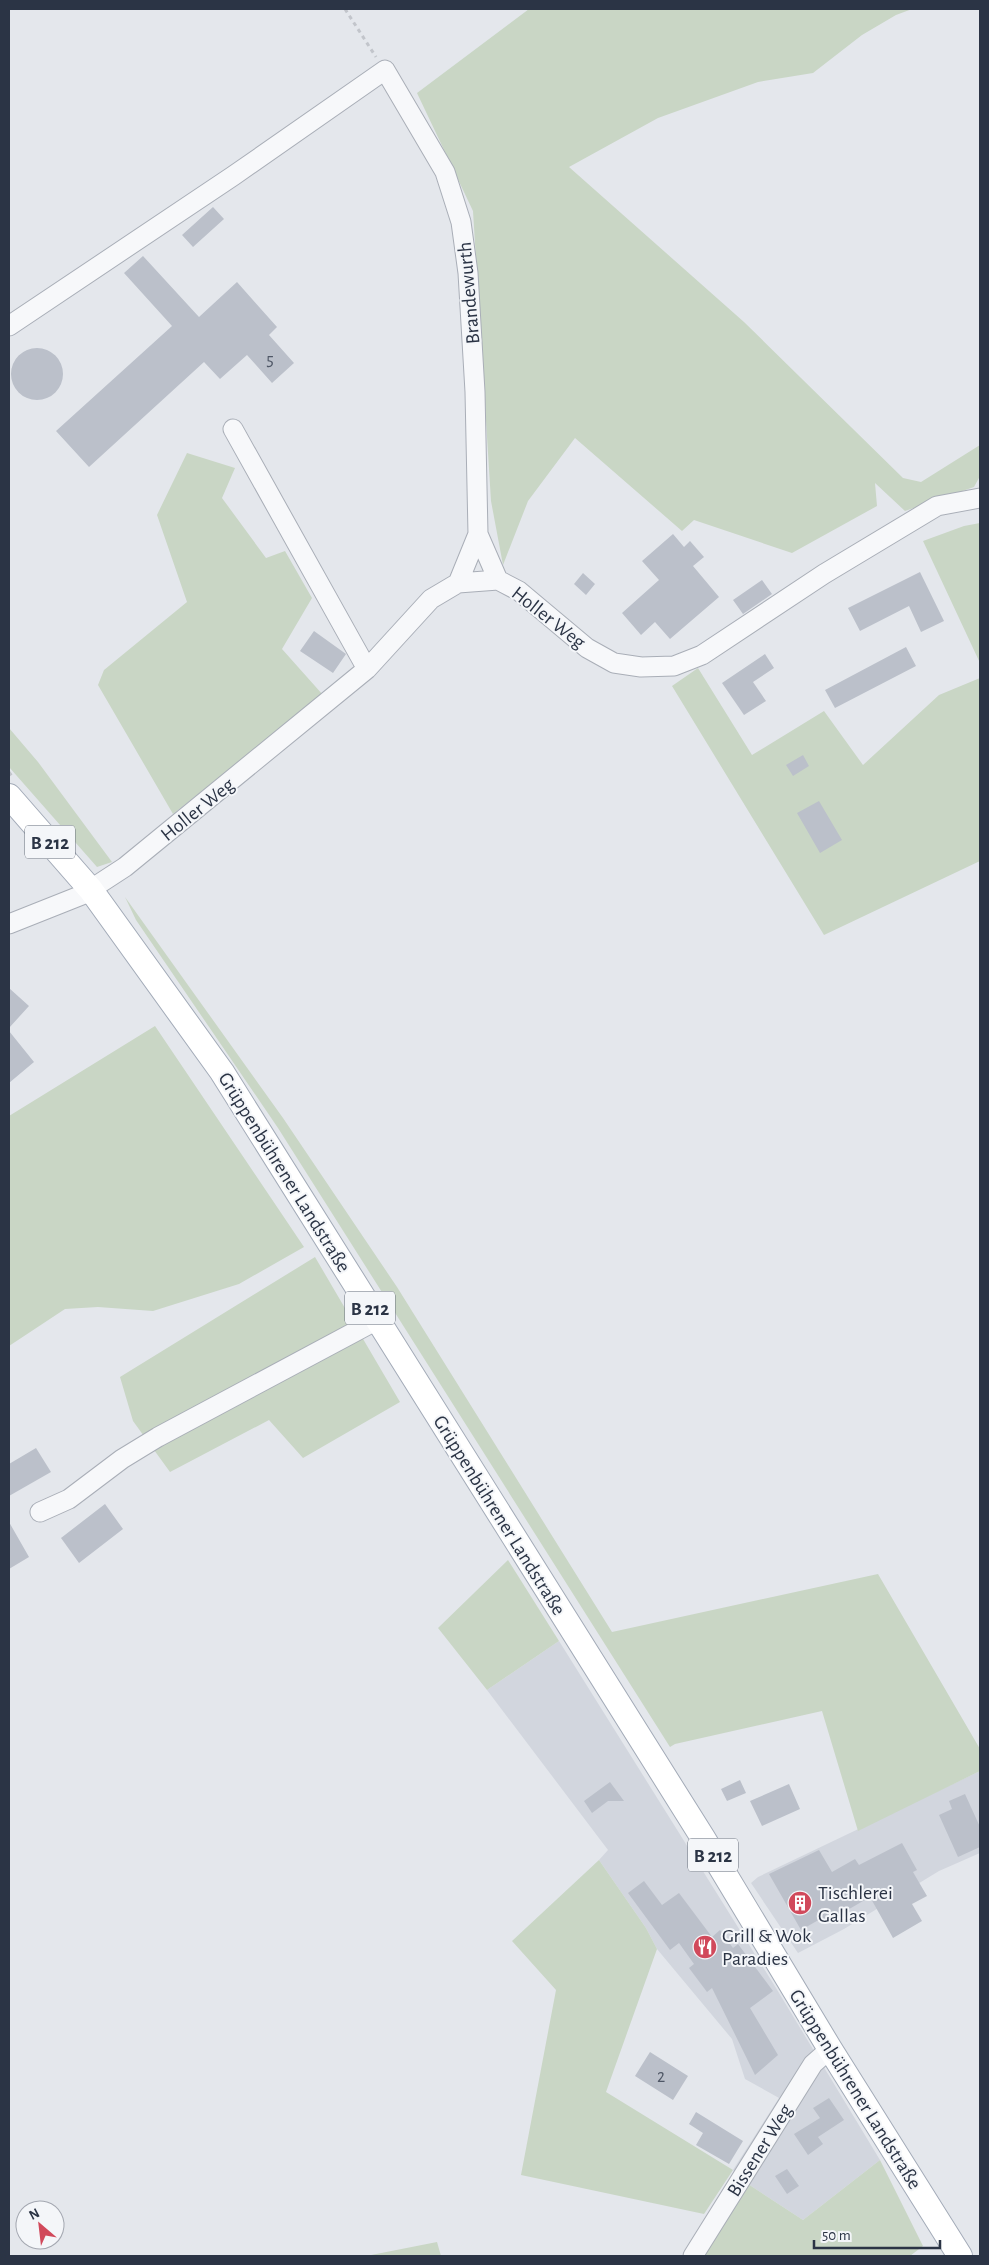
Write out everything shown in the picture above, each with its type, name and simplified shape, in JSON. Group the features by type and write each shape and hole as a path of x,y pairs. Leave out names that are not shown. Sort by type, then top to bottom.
{"main road":[{"name":"Grüppenbührener Landstraße","path":"9,796 91,890 222,1072 703,1838 830,2049 960,2256"}],"street":[{"path":"9,326 233,176 385,70"},
{"name":"Brandewurth","path":"385,70 445,172 461,222 468,274 475,392 478,534 498,580"},
{"path":"233,429 367,669"},
{"name":"Holler Weg","path":"9,924 82,895 125,867 367,669 431,599 458,583 498,580 519,591 587,648 614,663 641,667 674,666 702,655 824,574 937,506 980,498"},
{"name":"Brandewurth","path":"458,583 478,534"},
{"path":"40,1512 69,1499 122,1459 158,1437 377,1320"},
{"name":"Bissener Weg","path":"693,2256 813,2064 830,2049"}],"path":[{"path":"345,9 385,70"}],"shaded area":[{"path":"559,1641 776,1988 880,2160 803,2220 748,2184 733,2170 779,2098 745,2079 732,2039 657,1949 646,1928 599,1860 608,1850 487,1690"},
{"path":"980,1771 980,1853 939,1871 844,1929 798,1953 751,1883 758,1877"}],"green space":[{"path":"529,9 912,9 896,15 862,35 813,73 758,82 658,118 569,167 744,322 903,478 921,482 980,445 980,476 974,487 905,511 875,483 877,506 792,553 694,520 682,531 575,438 528,501 503,565 491,501 473,211 417,93"},
{"path":"187,453 235,468 222,498 266,558 285,551 312,598 282,649 323,695 173,814 98,685 104,670 187,602 157,515"},
{"path":"980,523 980,663 923,541 964,526"},
{"path":"698,668 752,755 824,711 863,765 939,695 980,678 980,861 824,935 672,686"},
{"path":"9,728 38,762 112,862 97,867 9,767"},
{"path":"125,897 283,1118 397,1287 612,1632 878,1574 980,1749 980,1771 858,1831 822,1711 675,1744 670,1747 278,1128 136,920"},
{"path":"155,1026 304,1247 239,1284 153,1311 98,1307 65,1309 9,1346 9,1116"},
{"path":"315,1257 400,1402 303,1458 269,1420 170,1472 133,1421 120,1377"},
{"path":"508,1560 559,1641 487,1690 438,1628"},
{"path":"599,1860 646,1928 657,1949 606,2092 733,2170 704,2214 521,2175 556,1990 512,1941"},
{"path":"880,2160 923,2246 910,2256 704,2256 748,2184 803,2220"},
{"path":"437,2242 441,2256 366,2256"}],"building":[{"path":"213,207 224,219 193,247 182,235"},
{"path":"143,256 199,317 237,282 277,327 269,335 294,363 272,383 247,355 220,379 204,362 89,467 56,431 172,326 124,273"},
{"path":"37,348 47,350 55,356 61,364 63,374 61,384 55,392 47,398 37,400 27,398 19,392 13,384 11,374 13,364 19,356 27,350"},
{"path":"673,534 684,547 690,541 704,557 693,566 719,597 670,639 655,622 641,635 622,613 659,580 642,561"},
{"path":"920,572 944,621 921,632 909,606 860,631 848,608"},
{"path":"583,573 595,584 586,595 574,584"},
{"path":"762,580 772,594 743,614 733,600"},
{"path":"314,631 346,654 333,673 300,651"},
{"path":"906,647 916,666 835,708 825,690"},
{"path":"765,654 774,668 753,682 766,701 744,715 722,683"},
{"path":"803,755 809,766 793,776 786,765"},
{"path":"819,801 842,840 820,853 797,813"},
{"path":"9,988 29,1006 9,1028"},
{"path":"9,1031 34,1062 9,1083"},
{"path":"36,1448 51,1472 9,1496 9,1464"},
{"path":"105,1504 123,1529 79,1563 61,1538"},
{"path":"9,1522 29,1557 9,1569"},
{"path":"740,1780 746,1793 727,1801 721,1789"},
{"path":"610,1782 624,1801 608,1801 592,1813 584,1801"},
{"path":"789,1784 800,1809 762,1826 750,1801"},
{"path":"965,1794 980,1827 980,1847 958,1857 939,1815 952,1809 949,1801"},
{"path":"902,1843 917,1870 913,1872 927,1896 912,1904 922,1921 893,1938 870,1897 825,1923 822,1918 801,1930 769,1874 819,1850 832,1872 855,1859 859,1865"},
{"name":"Grill & Wok Paradies","path":"644,1881 662,1905 679,1893 712,1937 720,1930 733,1948 738,1944 773,1991 750,2008 778,2055 755,2075 712,1988 707,1992 689,1968 694,1964 679,1943 670,1950 628,1893"},
{"path":"650,2052 688,2076 673,2100 635,2076"},
{"path":"829,2098 844,2120 818,2137 823,2144 808,2155 794,2134 820,2118 813,2108"},
{"path":"696,2112 743,2141 729,2164 696,2145 703,2133 689,2124"},
{"path":"787,2169 799,2186 787,2194 775,2176"}],"place":[{"name":"Tischlerei Gallas","path":"800,1903"},
{"name":"Grill & Wok Paradies","path":"705,1947"}]}
